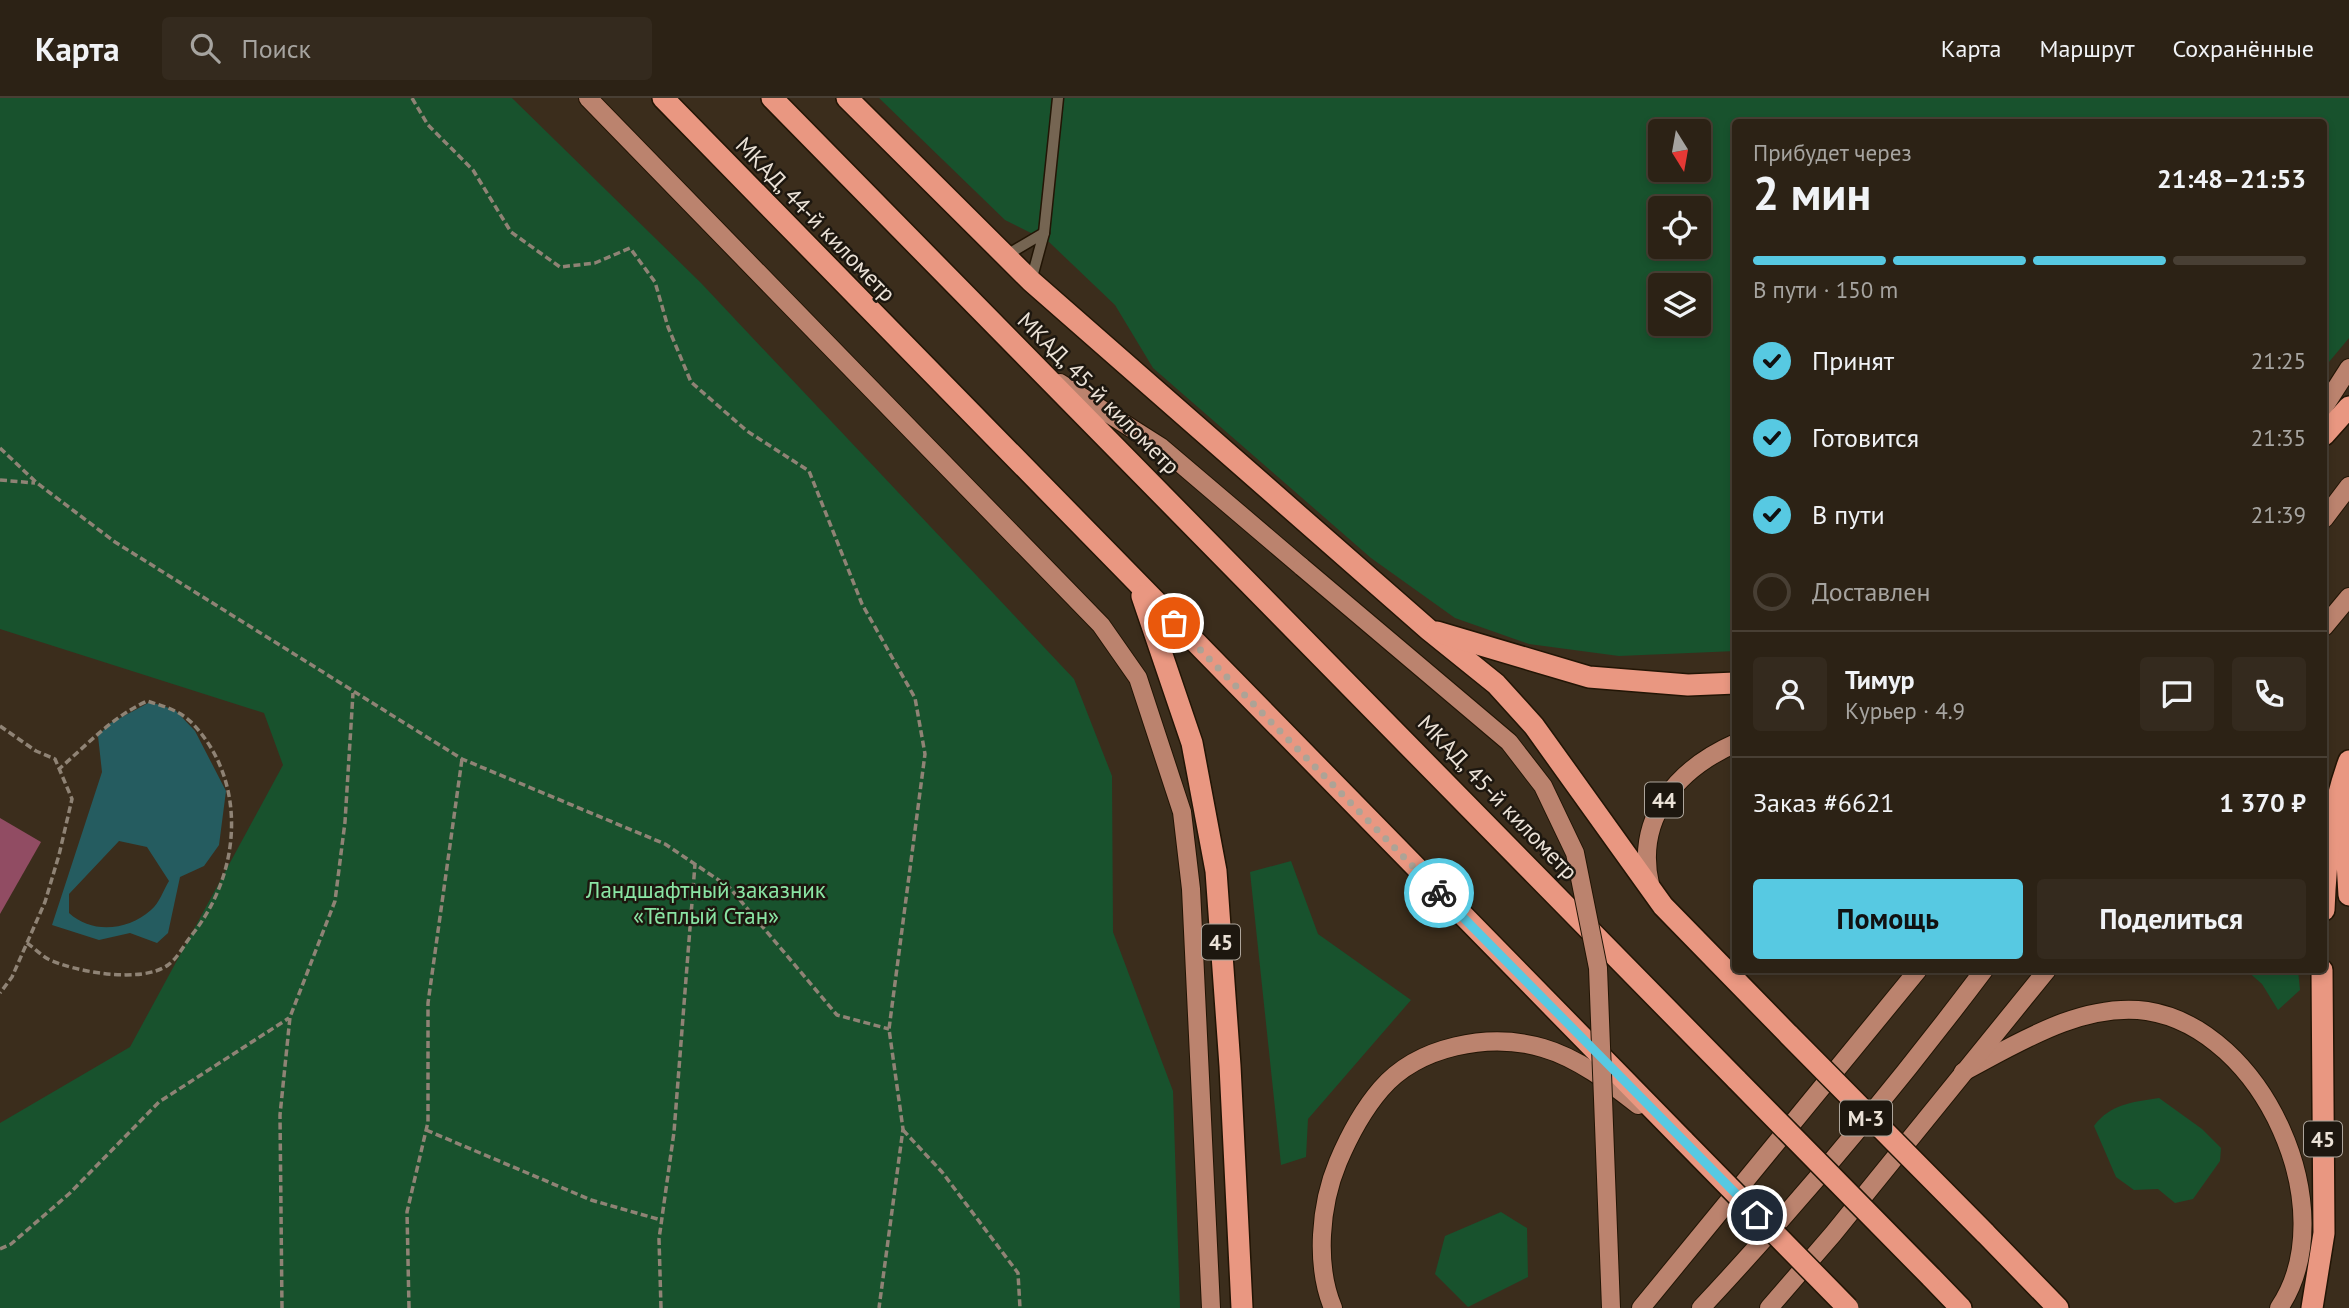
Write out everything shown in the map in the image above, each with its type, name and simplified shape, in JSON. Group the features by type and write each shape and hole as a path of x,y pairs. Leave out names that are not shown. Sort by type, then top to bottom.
{"highway":[{"name":"МКАД, 44-й километр","path":"663,98 1139,587"},
{"name":"МКАД, 45-й километр","path":"772,98 1961,1308"},
{"path":"847,98 1031,281 1429,630 1496,684 1534,726 1663,906 2058,1308"},
{"path":"2327,427 2335,404"},
{"path":"1139,587 1848,1308"},
{"name":"45","path":"1139,587 1192,743 1216,872 1230,1066 1242,1308"},
{"path":"1429,630 1589,677 1688,685 1732,684"},
{"path":"2327,852 2338,792 2349,761"},
{"path":"2349,799 2346,845 2349,895"},
{"name":"45","path":"2312,1308 2324,1233 2322,973"}],"main road":[{"path":"588,98 1101,625 1138,678 1182,812 1191,889 1211,1308"},
{"path":"2335,404 2349,368"},
{"path":"1040,370 1161,447 1508,742 1543,786 1574,853 1598,968 1611,1308"},
{"path":"2327,515 2349,486"},
{"path":"2327,623 2349,597"},
{"name":"44","path":"1651,888 1645,864 1647,835 1660,805 1684,776 1715,752 1732,745"},
{"path":"1641,1308 1915,973"},
{"name":"М-3","path":"1701,1308 1743,1263 1919,1056 1982,973"},
{"name":"М-3","path":"1769,1308 2045,973"},
{"path":"1963,1072 2026,1038 2069,1021 2112,1010 2146,1011 2168,1017 2208,1035 2238,1059 2258,1086 2289,1152 2299,1193 2303,1233 2298,1264 2288,1295 2279,1308"},
{"path":"1333,1308 1328,1297 1323,1258 1324,1217 1331,1179 1363,1113 1382,1087 1405,1068 1440,1050 1473,1043 1508,1042 1543,1048 1580,1064 1683,1140"}],"lane":[{"path":"1031,281 1044,233 1058,98"},
{"path":"1005,256 1044,233"}],"path":[{"path":"412,98 428,125 473,170 511,232 560,267 595,263 630,248 655,282 668,327 691,382 747,431 809,471 862,604 915,698 925,754 890,1029 902,1129 879,1308"},
{"path":"0,448 37,483 116,542 352,693 462,759 664,844 695,864 729,887 837,1015 890,1029"},
{"path":"0,480 37,483"},
{"path":"282,1308 279,1115 290,1017 335,901 345,822 352,693"},
{"path":"27,943 47,959 88,973 146,974 168,965 209,915 232,848 231,795 212,752 190,721 172,710 147,701 122,713 97,732 59,769"},
{"path":"0,726 36,751 55,759 72,799 46,902 12,977 0,993"},
{"path":"409,1308 407,1212 426,1130 428,1003 462,759"},
{"path":"661,1308 661,1220 674,1132 695,864"},
{"path":"0,1249 11,1244 70,1193 159,1102 290,1017"},
{"path":"902,1129 942,1172 1018,1273 1020,1308"},
{"path":"426,1130 591,1200 661,1220"}],"green space":[{"name":"Ландшафтный заказник «Тёплый Стан»","path":"0,98 512,98 701,283 1074,679 1112,776 1113,932 1173,1091 1180,1308 0,1308 0,1123 130,1047 283,765 264,713 0,629"},
{"path":"879,98 2349,98 2349,338 2327,364 2327,119 1732,119 1732,651 1619,656 1529,644 1455,618 1371,558 1153,368 1115,305 1049,242 1005,220"},
{"path":"1291,861 1318,934 1411,1000 1308,1119 1306,1157 1281,1165 1250,872"},
{"path":"2249,973 2298,973 2300,990 2278,1010 2262,984"},
{"path":"2159,1098 2202,1129 2221,1148 2220,1161 2193,1199 2175,1203 2158,1189 2134,1190 2116,1177 2094,1126 2115,1109"},
{"path":"1501,1212 1527,1228 1528,1277 1468,1307 1435,1274 1445,1236"}],"water":[{"path":"150,702 175,710 195,731 226,791 219,845 204,866 180,877 168,933 157,943 130,933 99,940 52,925 102,772 98,736 109,724","holes":["119,841 147,847 169,881 151,910 131,922 110,927 88,924 69,913 69,894"]}],"building":[{"path":"0,818 41,842 0,914"}],"way so far":[{"path":"1174,623 1439,893"}],"route":[{"path":"1439,893 1757,1215"}]}
